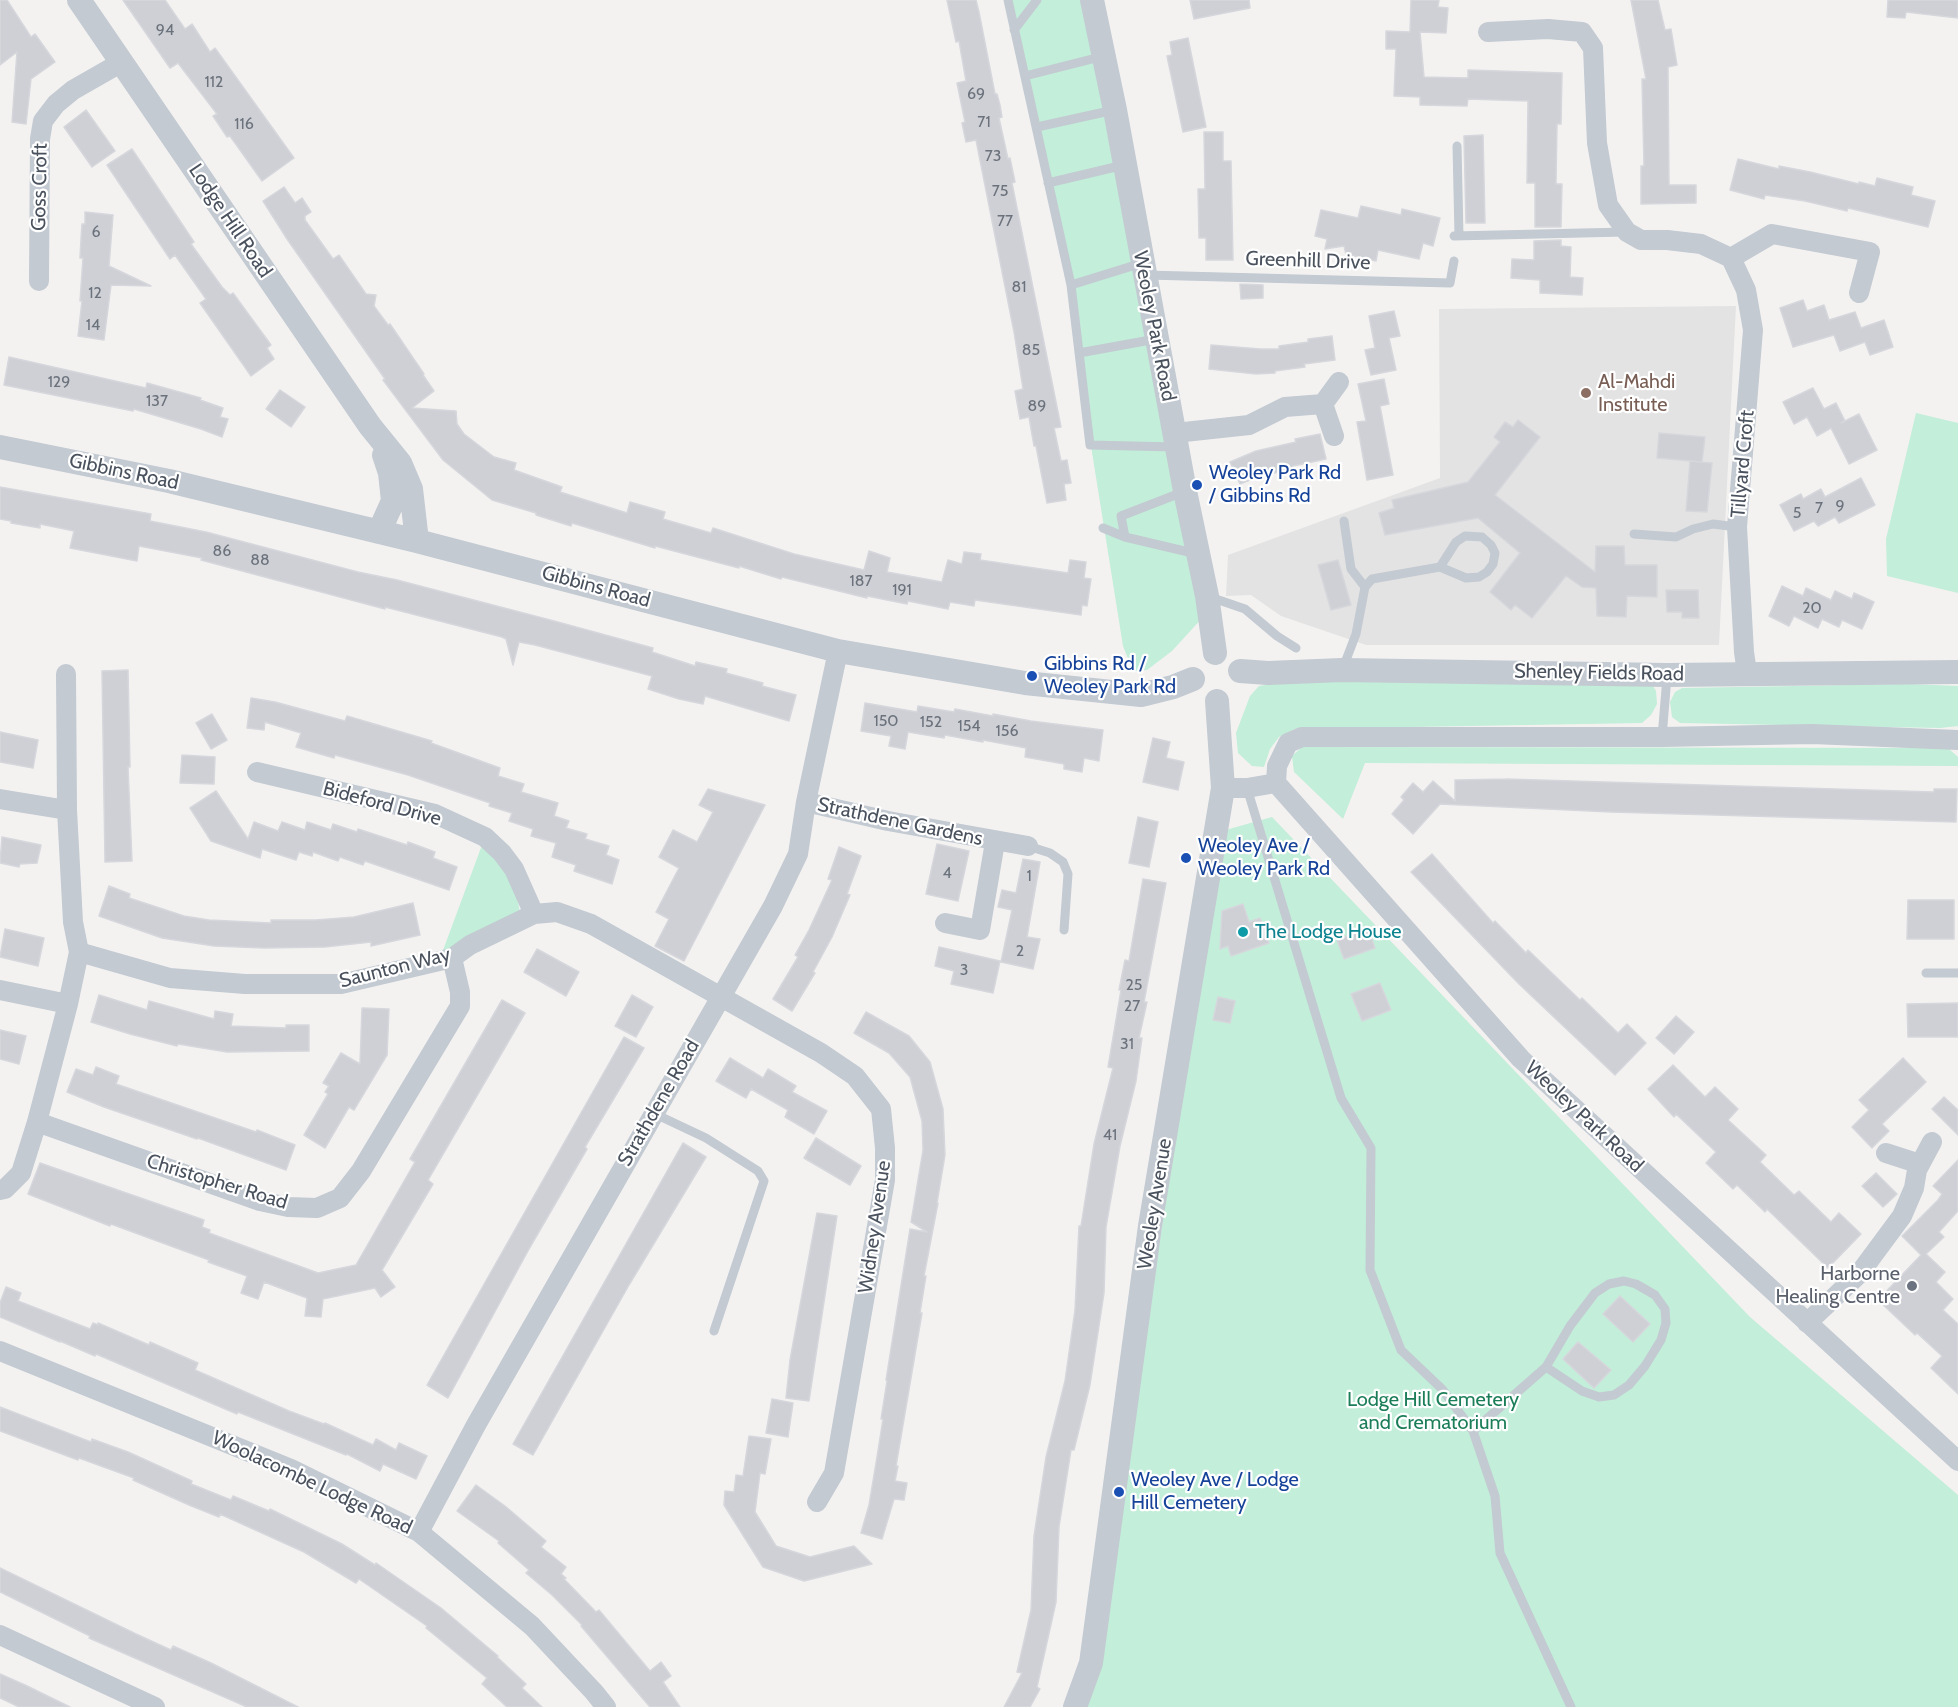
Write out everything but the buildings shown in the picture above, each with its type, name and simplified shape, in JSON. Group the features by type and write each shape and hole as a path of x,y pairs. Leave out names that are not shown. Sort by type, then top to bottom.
{"street":[{"name":"Lodge Hill Road","path":"79,0 381,442 400,463 411,489 417,541"},
{"name":"Weoley Park Road","path":"1092,0 1207,596 1215,653"},
{"path":"1488,32 1548,29 1582,32 1593,48 1597,143 1608,205 1627,232 1641,240 1701,244 1731,258 1772,234 1870,252 1859,293"},
{"name":"Goss Croft","path":"39,281 40,139 44,121 56,104 73,90 122,62"},
{"name":"Tillyard Croft","path":"1731,258 1746,290 1753,330 1737,527 1744,652 1748,673"},
{"path":"1176,440 1249,424 1285,407 1323,404 1340,382"},
{"path":"1323,404 1334,436"},
{"name":"Lodge Hill Road","path":"379,532 393,501 390,473 381,442"},
{"name":"Gibbins Road","path":"0,447 169,481 417,541 838,651 1025,683 1141,695 1193,679"},
{"name":"Strathdene Road","path":"419,1532 476,1425 772,906 798,854 806,802 838,651"},
{"path":"1215,653 1221,653 1233,659 1240,670 1240,685 1236,692 1224,700 1217,701 1210,700 1198,692 1193,679 1194,671 1201,658 1215,653"},
{"name":"Shenley Fields Road","path":"1240,670 1268,673 1342,670 1667,675 1958,672"},
{"path":"0,1190 6,1189 21,1173 38,1122 79,952 73,922 68,810 66,674"},
{"name":"Weoley Avenue","path":"1075,1707 1091,1663 1150,1226 1223,788 1217,701"},
{"path":"1223,788 1247,788 1276,783 1277,766 1288,742 1302,737 1662,737 1812,734 1958,740"},
{"name":"Bideford Drive","path":"257,772 435,814 485,837 514,868 534,914"},
{"name":"Weoley Park Road","path":"1276,783 1521,1059 1958,1461"},
{"path":"0,799 68,810"},
{"name":"Strathdene Gardens","path":"806,802 888,821 995,842 1028,846"},
{"name":"Strathdene Gardens","path":"945,923 980,930 995,842"},
{"name":"Saunton Way","path":"79,952 170,978 245,984 340,984 452,958 470,945 534,914 557,912 591,924 719,997"},
{"name":"Christopher Road","path":"38,1122 260,1201 288,1207 317,1208 340,1198 361,1171 460,1006 460,992 452,958"},
{"path":"0,990 68,1004"},
{"name":"Widney Avenue","path":"719,997 821,1053 855,1076 881,1108 885,1180 834,1473 817,1502"},
{"path":"1807,1323 1844,1285 1859,1274 1902,1216 1920,1164 1932,1142"},
{"path":"1886,1153 1920,1164"},
{"name":"Woolacombe Lodge Road","path":"0,1352 291,1469 419,1532 532,1626 606,1707"},
{"path":"0,1635 155,1707"}],"lane":[{"path":"1008,0 1071,285 1090,445 1176,440"},
{"path":"1014,30 1037,0"},
{"path":"1025,76 1104,56"},
{"path":"1037,127 1115,110"},
{"path":"1457,146 1456,236 1627,232"},
{"path":"1048,183 1125,165"},
{"name":"Greenhill Drive","path":"1143,269 1450,283 1454,261"},
{"path":"1071,285 1143,269"},
{"path":"1079,353 1156,339"},
{"path":"1125,537 1121,516 1185,491"},
{"path":"1344,521 1351,569 1365,587"},
{"path":"1634,534 1676,537 1693,529 1713,524 1737,527"},
{"path":"1103,528 1125,537 1199,555"},
{"path":"1342,670 1356,634 1365,587 1372,579 1440,567 1466,578 1479,577 1487,572 1495,553 1491,545 1482,537 1465,536 1456,542 1440,567"},
{"path":"1207,596 1245,609 1277,636 1296,648"},
{"path":"1662,737 1667,675"},
{"path":"1247,788 1341,1098 1371,1148 1370,1270 1401,1350 1442,1389 1473,1431 1495,1496 1500,1553 1570,1707"},
{"path":"1028,846 1050,853 1063,862 1068,874 1064,930"},
{"path":"1926,973 1958,973"},
{"path":"653,1113 706,1138 758,1171 764,1181 714,1331"},
{"path":"1473,1431 1546,1367 1570,1326 1595,1293 1609,1284 1624,1281 1636,1284 1655,1295 1665,1309 1666,1323 1661,1341 1646,1366 1629,1385 1614,1395 1599,1397 1582,1391 1546,1367"}],"shaded area":[{"name":"Al-Mahdi Institute","path":"1736,306 1719,645 1366,645 1281,616 1251,595 1226,596 1228,555 1440,478 1439,309"}],"green space":[{"path":"1010,0 1085,0 1204,616 1172,651 1147,670 1133,671 1123,646 1091,446 1070,287"},
{"path":"1916,413 1958,423 1958,593 1887,576 1886,539"},
{"path":"1428,679 1652,684 1656,691 1657,704 1651,715 1642,723 1295,729 1279,737 1270,749 1264,767 1252,766 1238,753 1236,733 1250,696 1259,686 1276,683"},
{"path":"1909,684 1958,686 1958,726 1940,728 1680,723 1672,717 1670,702 1675,692 1682,688"},
{"path":"1302,747 1948,748 1958,757 1958,766 1365,763 1343,819 1294,772 1292,756"},
{"name":"Lodge Hill Cemetery and Crematorium","path":"1272,817 1750,1317 1958,1495 1958,1707 1081,1707 1097,1655 1222,831"},
{"path":"482,845 504,868 516,893 520,912 442,953"}],"place":[{"name":"Al-Mahdi Institute","path":"1586,393"},
{"name":"Weoley Park Rd / Gibbins Rd","path":"1197,485"},
{"name":"Gibbins Rd / Weoley Park Rd","path":"1032,676"},
{"name":"Weoley Ave / Weoley Park Rd","path":"1186,858"},
{"name":"The Lodge House","path":"1243,932"},
{"name":"Harborne Healing Centre","path":"1912,1286"},
{"name":"Weoley Ave / Lodge Hill Cemetery","path":"1119,1492"}]}
